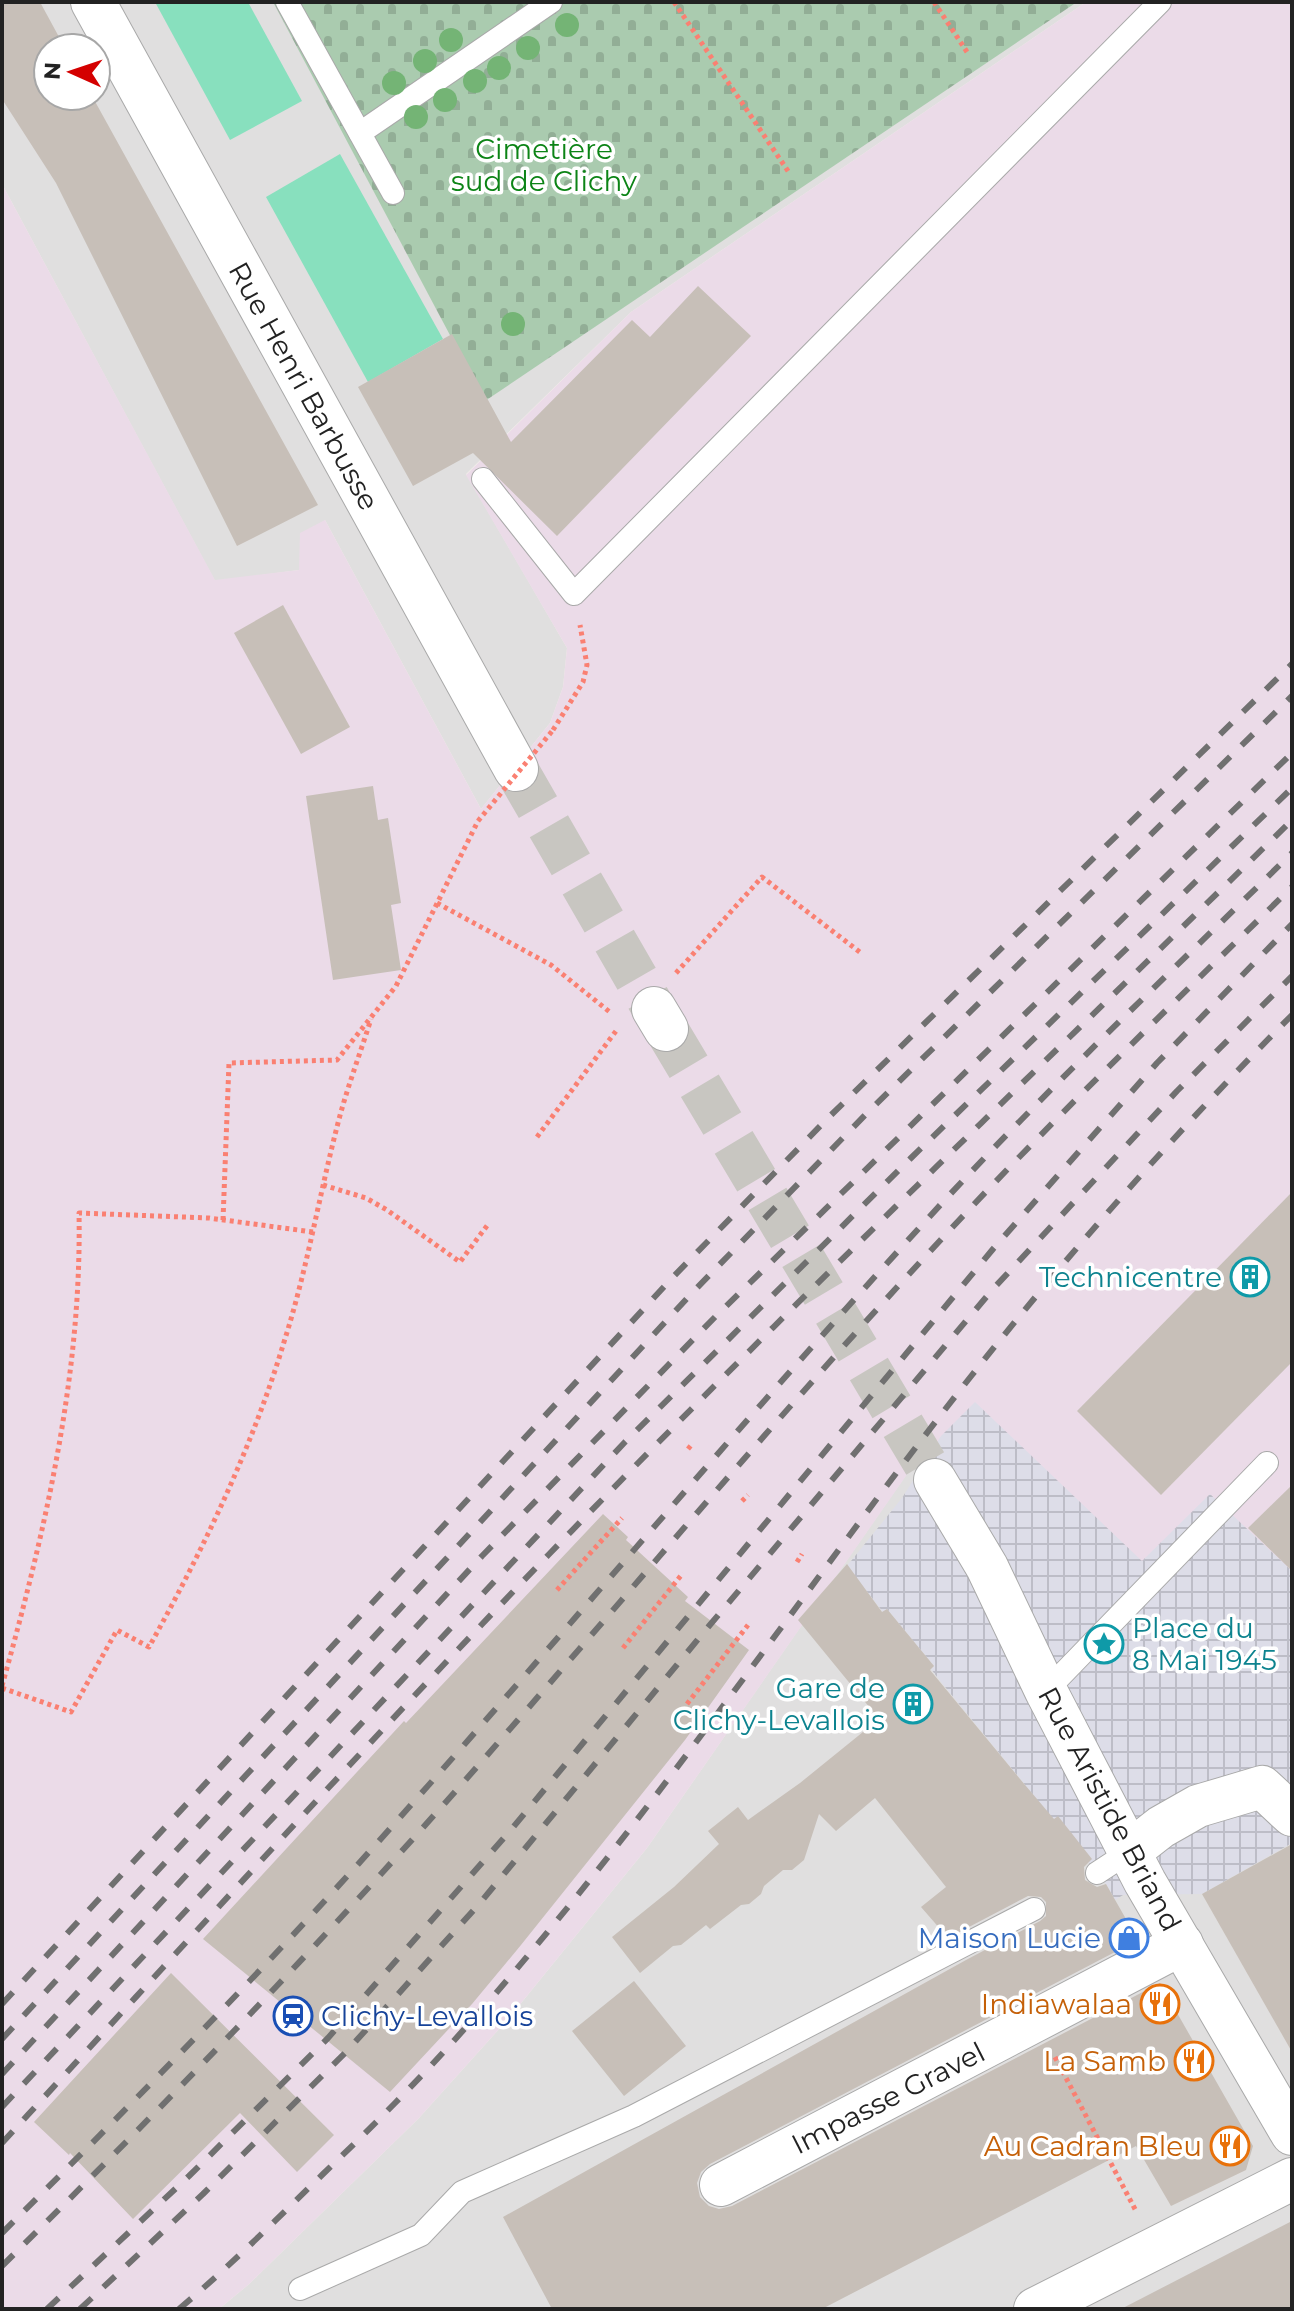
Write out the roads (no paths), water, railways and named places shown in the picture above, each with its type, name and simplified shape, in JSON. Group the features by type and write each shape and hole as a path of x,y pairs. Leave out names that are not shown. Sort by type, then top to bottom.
{"street":[{"name":"Rue Henri Barbusse","path":"93,2 516,769"},
{"name":"Rue Aristide Briand","path":"935,1480 987,1567 1046,1691 1113,1862 1182,1944 1292,2134"},
{"path":"1113,1862 1161,1827 1198,1806 1262,1787 1292,1815"},
{"name":"Impasse Gravel","path":"721,2185 1182,1944"},
{"path":"1035,2309 1292,2179"}],"lane":[{"path":"287,2 393,193"},
{"path":"360,133 551,2"},
{"path":"483,479 574,594 1160,2"},
{"path":"1046,1691 1267,1463"},
{"path":"300,2289 421,2235 462,2192 634,2116 1034,1909"}],"tunnel":[{"path":"516,769 654,1009"},
{"path":"666,1029 935,1480"}],"railway":[{"path":"2,2004 674,1276 828,1118 1292,664"},
{"path":"2,2039 692,1293 867,1113 1292,696"},
{"path":"2,2074 482,1556 716,1316 1292,753"},
{"path":"2,2107 625,1442 911,1158 1292,788"},
{"path":"2,2143 368,1746 591,1511 852,1250 1292,820"},
{"path":"2,2233 179,2054 352,1871 793,1368 985,1157 1292,853"},
{"path":"2,2266 178,2089 349,1908 461,1785 835,1356 963,1216 1292,887"},
{"path":"47,2309 189,2176 328,2038 510,1831 993,1249 1157,1063 1292,924"},
{"path":"80,2309 203,2194 347,2051 480,1903 993,1289 1177,1091 1292,976"},
{"path":"179,2309 252,2243 396,2102 467,2026 599,1868 909,1456 1010,1328 1127,1190 1292,1015"}],"place":[{"name":"Technicentre","path":"1250,1277"},
{"name":"Place du 8 Mai 1945","path":"1104,1644"},
{"name":"Gare de Clichy-Levallois","path":"913,1704"},
{"name":"Maison Lucie","path":"1129,1938"},
{"name":"Indiawalaa","path":"1160,2004"},
{"name":"Clichy-Levallois","path":"293,2016"},
{"name":"La Samb","path":"1194,2061"},
{"name":"Au Cadran Bleu","path":"1230,2146"}],"park label":[{"name":"Cimetière sud de Clichy","path":"544,165"}]}
